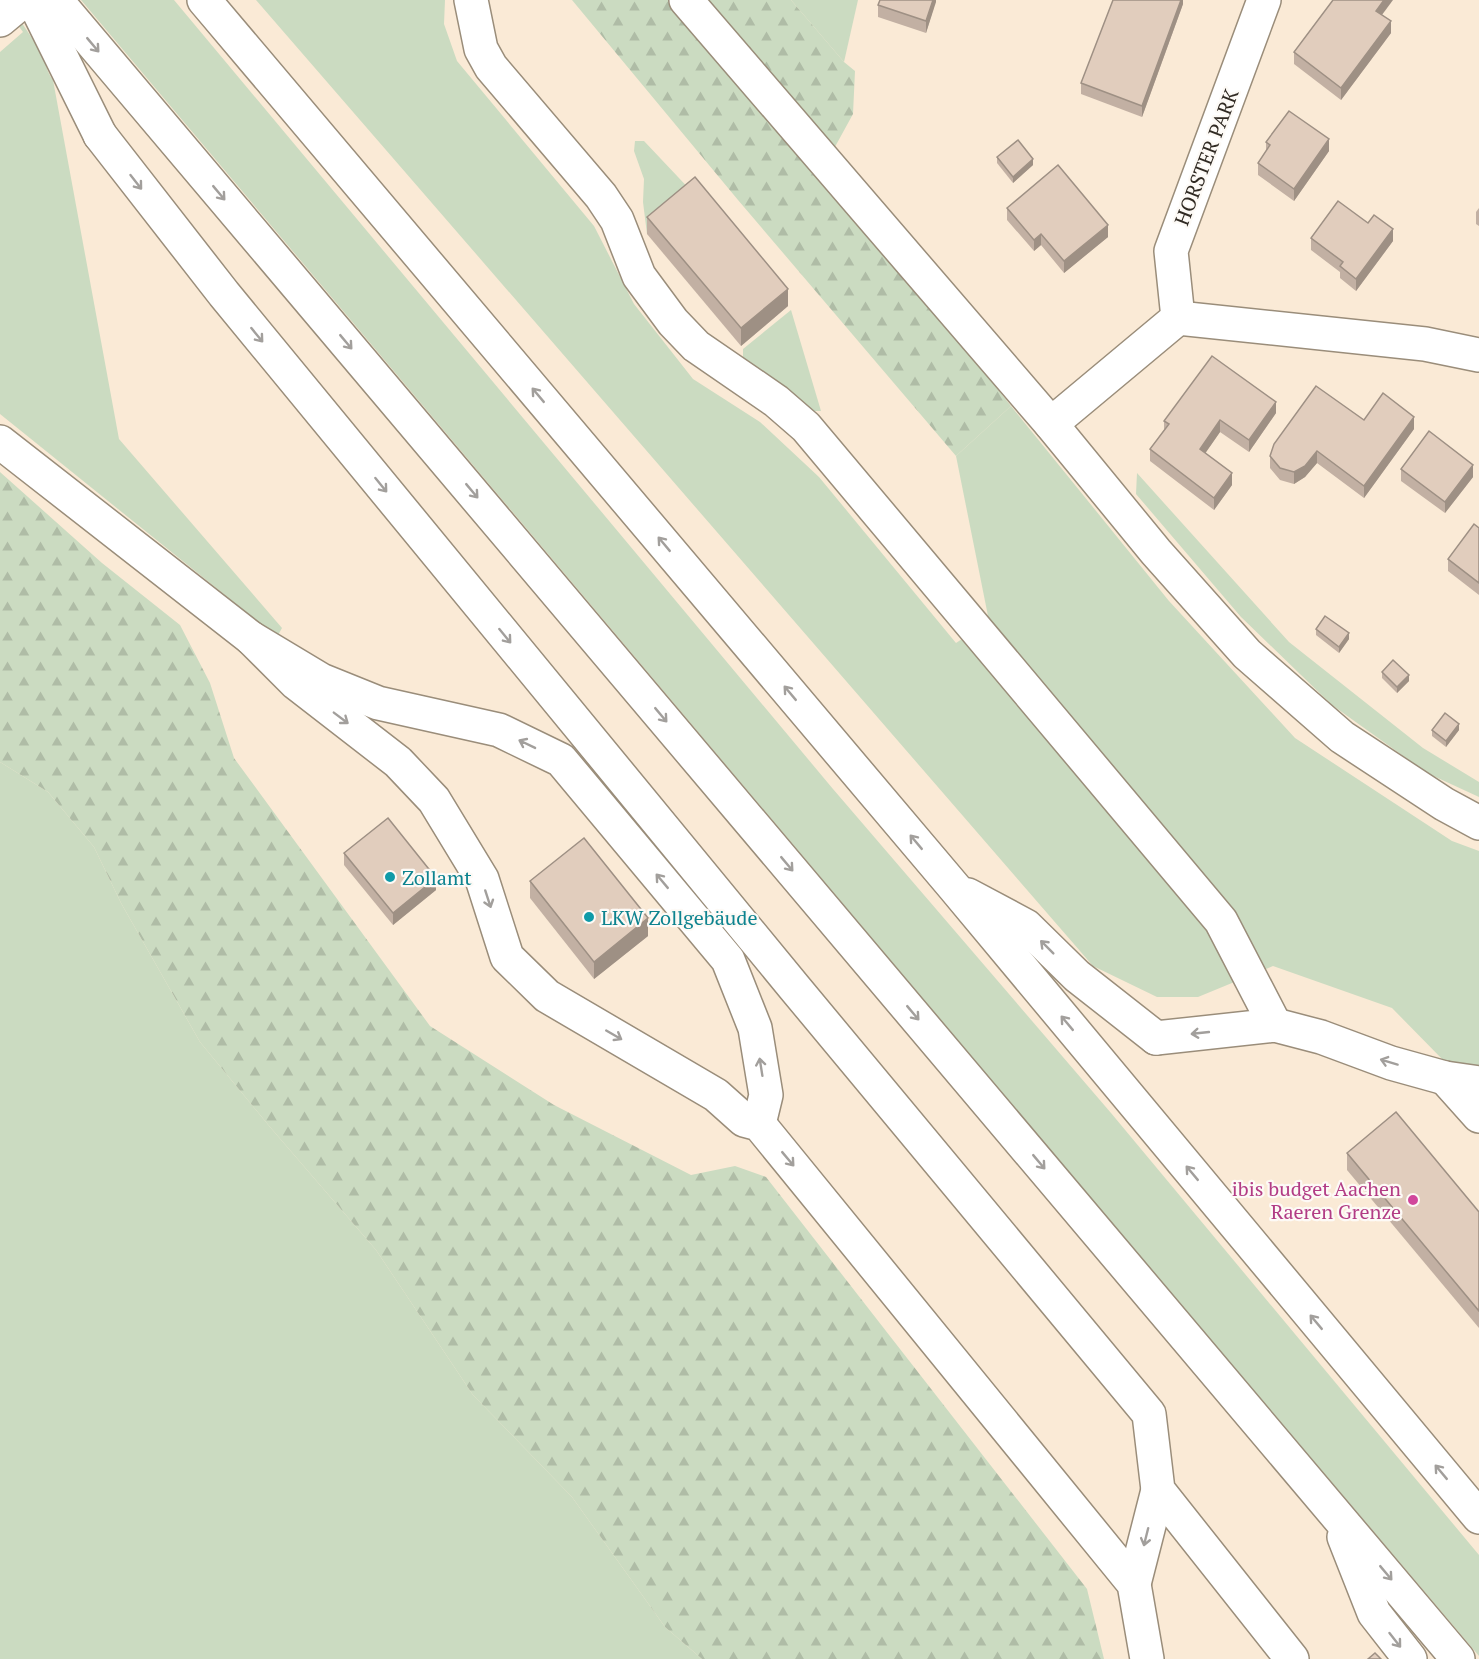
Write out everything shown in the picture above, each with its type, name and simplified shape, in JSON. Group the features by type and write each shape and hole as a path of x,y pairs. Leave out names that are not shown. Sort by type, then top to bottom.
{"main road":[{"path":"0,20 24,0"},
{"path":"33,0 100,135 224,294 794,987 1149,1414 1158,1490 1134,1584 1147,1659"},
{"path":"56,0 1458,1659"},
{"path":"204,0 954,887 1479,1517"},
{"path":"471,0 481,49 491,67 601,196 617,220 639,276 658,304 696,346 776,401 806,427 1221,921 1275,1025"},
{"path":"686,0 1052,424 1156,552 1248,654 1342,737 1444,804 1479,823"},
{"name":"HORSTER PARK","path":"1178,318 1171,251 1264,0"},
{"path":"1052,424 1178,318 1425,344 1479,356"},
{"path":"0,442 251,638 296,683 398,762 434,801 482,879 507,957 547,996 716,1095 744,1120 759,1124 1134,1584"},
{"path":"251,638 321,680 378,703 499,730 561,760 728,960 755,1028 766,1095 759,1124"},
{"path":"378,703 398,762"},
{"path":"954,887 1026,926 1077,976 1156,1038 1275,1025 1321,1038 1391,1063 1445,1078 1479,1083"},
{"path":"1445,1078 1479,1116"},
{"path":"1158,1490 1292,1659"},
{"path":"1335,1513 1374,1613 1410,1659"}],"green space":[{"path":"5,0 43,56 53,80 119,439 282,628 277,637 0,414 0,52 23,32 0,1"},
{"path":"81,0 174,0 833,789 1111,1113 1479,1555 1479,1656 1101,1210"},
{"path":"256,0 445,0 444,24 457,61 594,226 634,304 693,379 760,422 819,477 956,643 989,621 956,456 1011,406 1169,601 1295,738 1452,841 1479,851 1479,1066 1445,1062 1392,1008 1273,966 1198,997 1157,997 1093,966"},
{"path":"572,0 791,0 844,62 855,71 853,114 819,176 936,312 1011,406 956,456 738,200"},
{"path":"791,0 858,0 844,62"},
{"path":"635,141 644,141 695,195 647,234 643,202 644,179 634,151"},
{"path":"791,310 821,411 813,411 743,359 743,349"},
{"path":"0,472 102,563 180,625 210,683 234,758 430,1026 554,1105 691,1175 735,1166 766,1177 1087,1589 1104,1659 702,1659 665,1627 572,1497 473,1395 376,1250 200,1042 121,903 94,847 48,792 0,762"},
{"path":"1137,473 1289,642 1423,748 1479,782 1479,797 1427,773 1332,705 1241,617 1136,494"},
{"path":"0,762 48,792 94,847 121,903 200,1042 376,1250 473,1395 572,1497 665,1627 702,1659 0,1659"}],"building":[{"path":"880,0 933,0 926,21 878,5"},
{"path":"1113,0 1181,0 1142,106 1081,83"},
{"path":"1333,0 1384,0 1376,11 1391,21 1341,88 1294,52"},
{"path":"1289,111 1329,139 1294,189 1258,163 1270,145 1266,142"},
{"path":"1018,140 1033,159 1013,177 997,157"},
{"path":"1058,165 1108,225 1064,261 1041,234 1034,240 1007,208"},
{"path":"695,177 788,289 741,328 647,217"},
{"path":"1338,201 1368,223 1374,215 1393,229 1356,279 1340,266 1343,262 1311,238"},
{"path":"1212,356 1276,402 1249,440 1220,420 1200,449 1232,473 1214,498 1150,449 1169,424 1164,421"},
{"path":"1316,386 1364,420 1383,393 1414,417 1364,486 1317,451 1305,466 1294,472 1280,468 1270,456 1274,444"},
{"path":"1429,431 1473,465 1445,502 1401,469"},
{"path":"1474,524 1479,528 1479,583 1448,559"},
{"path":"1325,616 1349,633 1339,647 1316,629"},
{"path":"1393,660 1409,675 1397,687 1382,672"},
{"path":"1445,713 1459,724 1446,741 1432,730"},
{"name":"Zollamt","path":"388,818 436,878 393,913 344,853"},
{"name":"LKW Zollgebäude","path":"584,838 648,918 594,962 530,881"},
{"name":"ibis budget Aachen Raeren Grenze","path":"1396,1112 1479,1212 1479,1311 1347,1153"},
{"path":"1375,1653 1381,1659 1368,1659"}],"place":[{"name":"Zollamt","path":"390,877"},
{"name":"LKW Zollgebäude","path":"589,917"},
{"name":"ibis budget Aachen Raeren Grenze","path":"1413,1200"}]}
